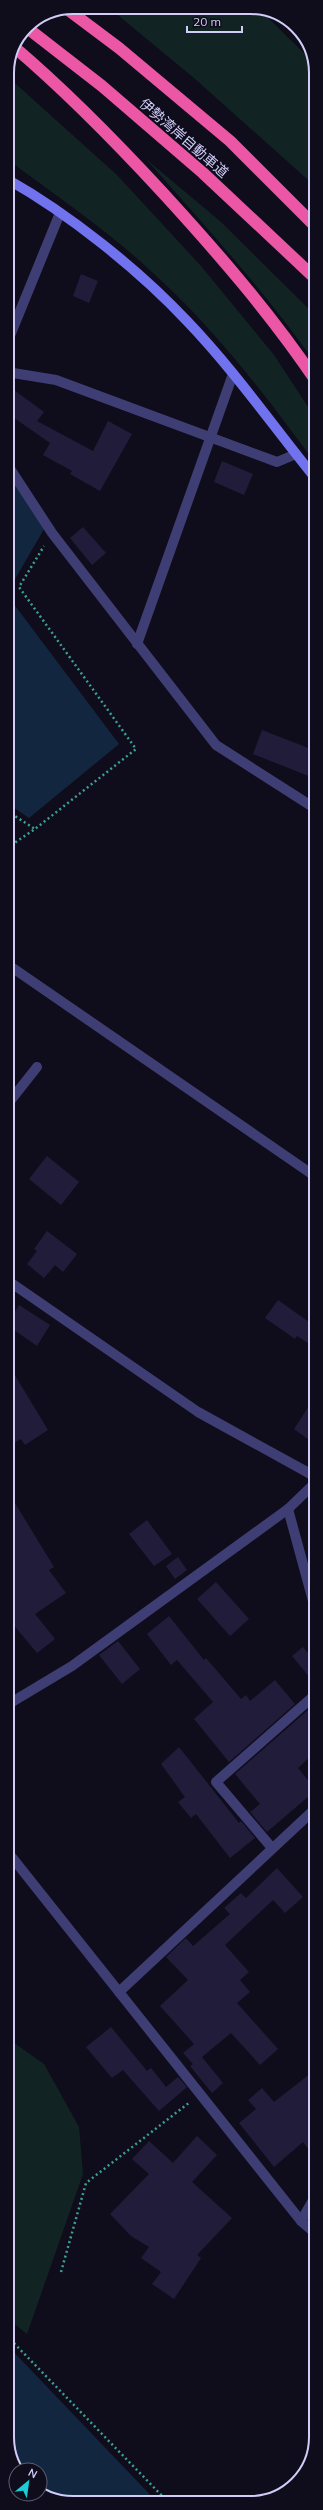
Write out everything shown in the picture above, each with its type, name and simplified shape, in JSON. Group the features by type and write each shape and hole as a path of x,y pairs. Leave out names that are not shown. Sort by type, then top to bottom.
{"highway":[{"name":"伊勢湾岸自動車道","path":"74,14 119,48 230,141 309,220"},
{"name":"伊勢湾岸自動車道","path":"31,32 102,86 203,173 309,272"},
{"path":"18,51 121,148 212,247 301,359 309,371"}],"street":[{"path":"14,183 60,213 118,258 187,321 233,374 309,470"},
{"path":"14,326 60,213"},
{"path":"14,373 56,380 277,462 296,454"},
{"path":"136,644 233,374"},
{"path":"14,475 52,533 136,644 216,745 309,805"},
{"path":"14,969 309,1172"},
{"path":"14,1096 38,1067"},
{"path":"14,1285 198,1412 309,1473"},
{"path":"14,1701 72,1666 288,1509 309,1489"},
{"path":"288,1509 309,1586"},
{"path":"272,1848 216,1782 309,1700"},
{"path":"119,1992 309,1814"},
{"path":"14,1860 200,2095 301,2221 309,2228"},
{"path":"301,2221 309,2207"}],"path":[{"path":"14,843 35,829 136,749 19,587 52,533"},
{"path":"14,816 35,829"},
{"path":"60,2272 86,2183 200,2095"},
{"path":"14,2343 162,2496"}],"green space":[{"path":"116,14 250,14 267,16 306,56 309,69 309,181 194,78"},
{"path":"14,82 117,175 201,266 274,355 309,408 309,455 239,364 198,317 136,258 82,214 14,164"},
{"path":"146,159 221,222 309,309 309,355 276,310"},
{"path":"14,2043 44,2064 79,2127 83,2174 27,2334 14,2324"}],"water":[{"path":"14,484 44,529 14,581"},
{"path":"14,604 119,744 29,818 14,808"},
{"path":"14,2352 151,2496 73,2496 54,2493 48,2490 48,2462 19,2462 18,2460 14,2441"}],"building":[{"path":"81,274 98,281 89,303 73,296"},
{"path":"14,390 44,412 37,421 93,451 108,421 132,434 100,491 70,474 72,471 43,455 50,443 14,418"},
{"path":"222,461 253,474 244,495 214,482"},
{"path":"83,527 106,553 92,565 70,538"},
{"path":"262,730 309,748 309,776 253,754"},
{"path":"47,1156 79,1182 61,1205 29,1179"},
{"path":"47,1231 77,1254 63,1272 55,1265 44,1278 27,1264 37,1251 34,1249"},
{"path":"278,1300 309,1322 309,1344 297,1336 295,1339 265,1318"},
{"path":"19,1305 50,1325 37,1346 14,1330 14,1313"},
{"path":"14,1374 48,1430 25,1445 21,1439 14,1443"},
{"path":"309,1406 309,1440 294,1429"},
{"path":"14,1501 54,1567 49,1570 66,1593 35,1614 55,1639 37,1653 14,1625"},
{"path":"147,1520 172,1554 154,1566 129,1534"},
{"path":"178,1557 187,1570 175,1579 166,1566"},
{"path":"216,1582 249,1619 230,1636 197,1599"},
{"path":"169,1616 204,1660 206,1658 241,1699 246,1695 250,1701 275,1680 295,1704 229,1762 194,1719 213,1702 177,1660 171,1665 147,1634"},
{"path":"118,1641 140,1669 122,1684 99,1655"},
{"path":"303,1647 309,1654 309,1677 292,1656"},
{"path":"309,1709 309,1758 298,1768 309,1781 309,1796 267,1832 250,1812 260,1804 235,1774"},
{"path":"179,1747 239,1823 241,1821 255,1838 230,1858 196,1814 191,1818 178,1802 185,1797 161,1764"},
{"path":"277,1868 303,1897 285,1913 273,1900 225,1945 249,1972 240,1980 250,1992 237,2003 278,2049 260,2065 231,2033 202,2057 223,2083 212,2093 190,2066 193,2064 183,2053 194,2044 160,2006 188,1980 166,1957 186,1938 193,1946 230,1914 224,1908 241,1893 246,1898"},
{"path":"111,2027 147,2071 151,2068 166,2087 178,2077 187,2087 159,2111 123,2070 112,2078 86,2047"},
{"path":"309,2074 309,2150 303,2142 274,2167 239,2123 256,2109 248,2100 262,2088 274,2102"},
{"path":"197,2136 217,2155 192,2182 232,2218 197,2255 201,2258 174,2299 152,2284 161,2272 141,2258 149,2247 131,2236 110,2214 149,2174 132,2159 149,2141 173,2163"}]}
